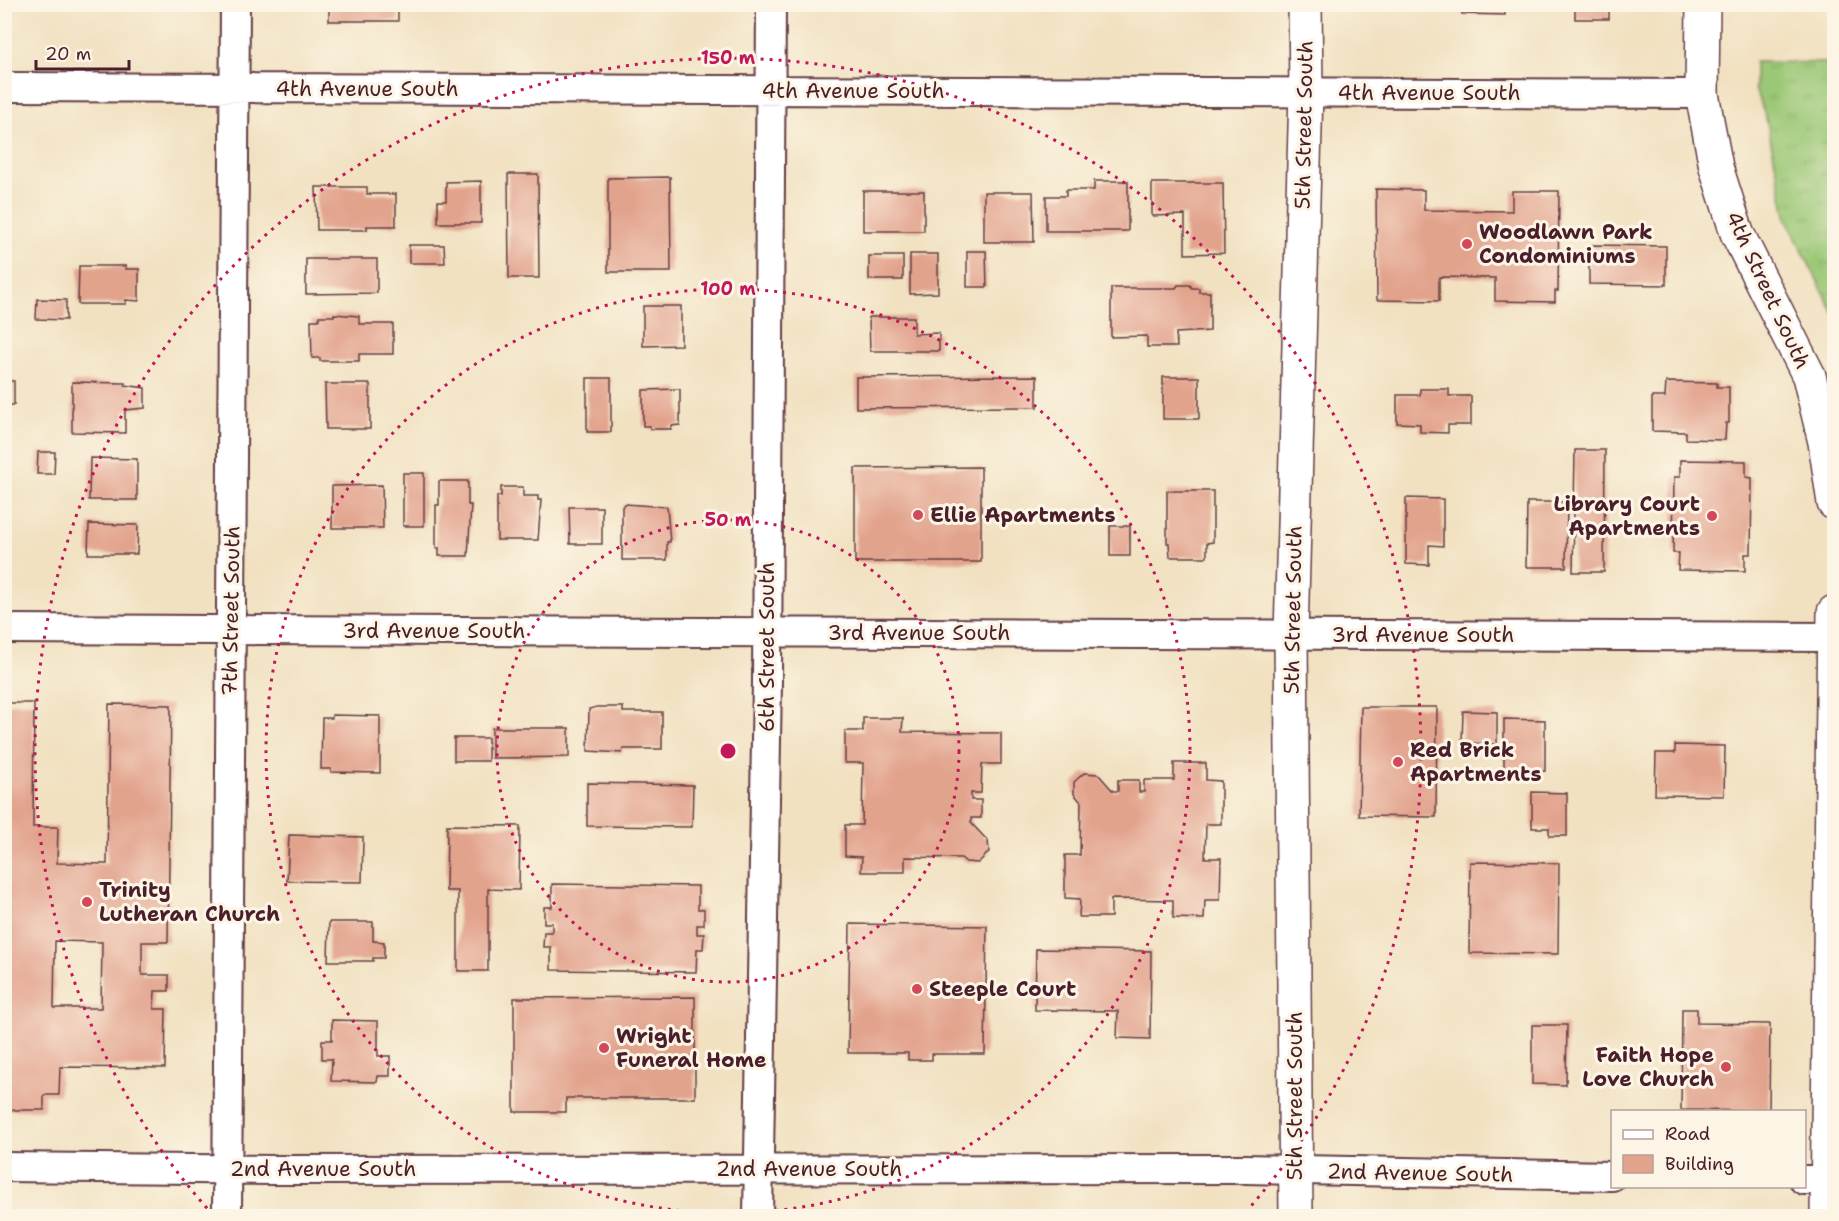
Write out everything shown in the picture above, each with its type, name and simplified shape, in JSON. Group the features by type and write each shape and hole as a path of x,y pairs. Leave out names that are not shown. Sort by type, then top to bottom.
{"street":[{"name":"7th Street South","path":"227,1216 235,4"},
{"name":"6th Street South","path":"758,1216 761,1168 767,632 771,4"},
{"name":"5th Street South","path":"1296,1216 1292,635 1306,92 1305,4"},
{"name":"4th Street South","path":"1702,4 1702,94 1716,167 1737,233 1809,376 1825,442 1834,503"},
{"name":"4th Avenue South","path":"4,87 1702,94"},
{"path":"1809,376 1834,431"},
{"path":"1827,1216 1822,1180 1834,612"},
{"name":"3rd Avenue South","path":"4,629 1834,637"},
{"name":"2nd Avenue South","path":"4,1167 1296,1170 1611,1176"}],"green space":[{"path":"1755,62 1834,63 1834,314 1787,220 1766,118 1755,89"}],"building":[{"path":"329,4 398,4 398,21 329,21"},
{"path":"1462,4 1505,4 1505,15 1462,14"},
{"path":"1575,4 1609,4 1609,19 1575,19"},
{"path":"508,174 538,174 539,278 509,278"},
{"path":"670,177 671,272 608,272 608,178"},
{"path":"481,181 481,223 438,223 438,201 446,201 446,182"},
{"path":"1094,181 1128,181 1128,231 1046,231 1046,196 1066,196 1066,190 1094,190"},
{"path":"1152,183 1223,183 1224,253 1185,254 1185,215 1152,216"},
{"path":"316,187 367,187 367,194 396,194 396,226 367,226 367,230 317,230"},
{"name":"Woodlawn Park Condominiums","path":"1376,189 1424,190 1424,210 1512,211 1512,191 1559,191 1558,291 1555,291 1555,302 1495,301 1495,278 1439,277 1439,301 1377,300"},
{"path":"863,191 924,191 924,231 863,231"},
{"path":"984,192 1033,192 1034,242 984,242"},
{"path":"409,245 444,245 445,263 409,263"},
{"path":"1589,245 1666,246 1666,285 1589,284"},
{"path":"967,251 986,251 987,287 967,287"},
{"path":"910,254 938,254 938,293 910,294"},
{"path":"869,256 903,256 903,280 869,280"},
{"path":"306,259 377,259 377,293 306,294"},
{"path":"79,266 126,266 126,269 139,269 139,301 126,300 126,304 78,304"},
{"path":"1178,285 1190,285 1192,288 1199,288 1199,292 1210,292 1210,331 1176,333 1177,347 1147,347 1147,336 1111,337 1111,288 1176,288"},
{"path":"37,299 66,300 66,320 36,319"},
{"path":"643,306 681,306 681,345 643,346"},
{"path":"334,314 359,316 359,324 393,324 393,354 359,354 359,361 320,361 320,358 312,358 311,320 319,320 319,316 334,316"},
{"path":"869,317 914,317 914,334 939,333 939,351 870,351"},
{"path":"1037,376 1037,407 856,408 856,377"},
{"path":"1163,377 1199,377 1199,419 1163,419"},
{"path":"587,378 611,378 611,432 587,432"},
{"path":"4,381 14,381 14,405 4,405"},
{"path":"72,382 125,383 125,385 145,388 145,408 125,410 125,433 72,432"},
{"path":"1666,382 1717,383 1717,387 1729,387 1729,423 1726,423 1725,440 1686,439 1686,432 1652,431 1652,397 1665,397"},
{"path":"325,384 370,384 370,429 326,429"},
{"path":"680,389 680,425 671,426 671,429 650,429 650,426 643,426 643,390"},
{"path":"1420,389 1449,389 1449,396 1471,396 1471,425 1448,425 1448,433 1420,432 1420,424 1397,423 1397,395 1420,395"},
{"path":"1575,450 1605,450 1604,572 1573,572"},
{"path":"38,452 55,452 54,474 37,474"},
{"path":"90,458 137,459 137,500 89,500"},
{"name":"Library Court Apartments","path":"1680,460 1746,461 1746,477 1752,478 1751,554 1745,554 1745,571 1678,570 1679,553 1673,553 1674,477 1680,477"},
{"name":"Ellie Apartments","path":"981,467 981,562 855,562 855,468"},
{"path":"403,473 424,473 424,526 403,526"},
{"path":"439,481 468,481 468,505 471,505 468,556 439,556 439,548 436,548 436,505 439,505"},
{"path":"382,485 383,528 332,528 332,486"},
{"path":"501,487 523,487 523,496 538,496 538,500 541,500 538,540 497,540 497,496 501,496"},
{"path":"1167,491 1213,491 1213,542 1207,543 1207,557 1170,557 1169,543 1167,543"},
{"path":"1406,498 1443,499 1443,546 1429,545 1429,565 1406,564"},
{"path":"1527,502 1567,502 1566,567 1526,567"},
{"path":"625,504 667,507 670,542 667,542 667,560 622,560 622,507"},
{"path":"569,507 602,507 602,544 570,544"},
{"path":"89,524 138,525 137,554 88,554"},
{"path":"1110,526 1130,526 1130,556 1110,556"},
{"name":"Trinity Lutheran Church","path":"4,703 34,703 33,827 58,827 57,863 107,864 109,704 171,705 168,942 142,942 142,975 169,975 169,991 155,991 154,1009 166,1009 165,1068 60,1067 59,1095 44,1095 44,1110 4,1110","holes":["55,941 102,942 101,1008 54,1008"]},
{"path":"623,707 623,712 662,712 662,749 623,749 622,753 588,751 589,709"},
{"name":"Red Brick Apartments","path":"1361,707 1437,707 1436,817 1359,816"},
{"path":"1463,711 1497,712 1497,744 1462,743"},
{"path":"332,715 380,716 380,773 331,772 331,769 321,769 322,718 332,718"},
{"path":"863,718 903,718 902,732 1001,733 1001,764 982,764 981,793 971,793 971,800 981,800 981,818 971,818 971,823 988,841 989,852 978,863 966,862 961,858 905,857 905,872 861,872 862,857 845,856 845,825 862,825 863,763 845,763 845,731 863,731"},
{"path":"1504,719 1545,720 1545,771 1504,771"},
{"path":"492,728 569,728 569,757 492,758"},
{"path":"454,738 488,738 488,761 454,761"},
{"path":"1675,745 1725,746 1724,796 1655,795 1656,753 1675,753"},
{"path":"1174,763 1206,763 1206,780 1221,781 1221,824 1206,824 1205,858 1221,858 1220,900 1205,900 1204,919 1173,918 1173,900 1111,899 1111,917 1079,917 1080,899 1065,898 1065,855 1080,855 1081,802 1074,794 1074,782 1084,773 1098,774 1113,791 1118,791 1118,780 1139,780 1139,792 1144,792 1144,780 1174,780"},
{"path":"587,783 693,785 692,827 587,826"},
{"path":"1532,792 1567,793 1567,836 1549,836 1549,828 1532,828"},
{"path":"447,825 520,826 519,890 488,889 488,971 458,971 458,891 446,891"},
{"path":"289,835 363,837 362,882 287,881"},
{"path":"1470,862 1559,863 1558,954 1469,953"},
{"path":"552,884 698,886 698,909 704,909 704,925 697,925 697,934 704,934 703,949 697,949 696,972 551,970 551,947 543,947 544,932 552,932 552,923 544,923 544,907 552,907"},
{"path":"329,922 373,922 373,941 384,942 384,958 373,958 373,961 328,961"},
{"name":"Steeple Court","path":"850,924 987,926 985,1054 932,1054 932,1060 908,1060 908,1053 848,1053"},
{"path":"1036,949 1151,951 1150,1039 1117,1038 1118,1011 1035,1010"},
{"name":"Wright Funeral Home","path":"695,997 695,1098 566,1098 566,1112 514,1112 514,998"},
{"name":"Faith Hope Love Church","path":"1682,1009 1697,1009 1697,1023 1770,1024 1769,1110 1681,1110"},
{"path":"332,1020 378,1021 378,1056 390,1056 390,1076 378,1076 377,1082 331,1081 332,1059 322,1059 322,1040 332,1040"},
{"path":"1532,1025 1567,1025 1566,1085 1532,1084"}],"place":[{"name":"Woodlawn Park Condominiums","path":"1467,244"},
{"name":"Ellie Apartments","path":"918,515"},
{"name":"Library Court Apartments","path":"1712,516"},
{"name":"Red Brick Apartments","path":"1398,762"},
{"name":"Trinity Lutheran Church","path":"87,902"},
{"name":"Steeple Court","path":"917,989"},
{"name":"Wright Funeral Home","path":"604,1048"},
{"name":"Faith Hope Love Church","path":"1726,1067"}]}
